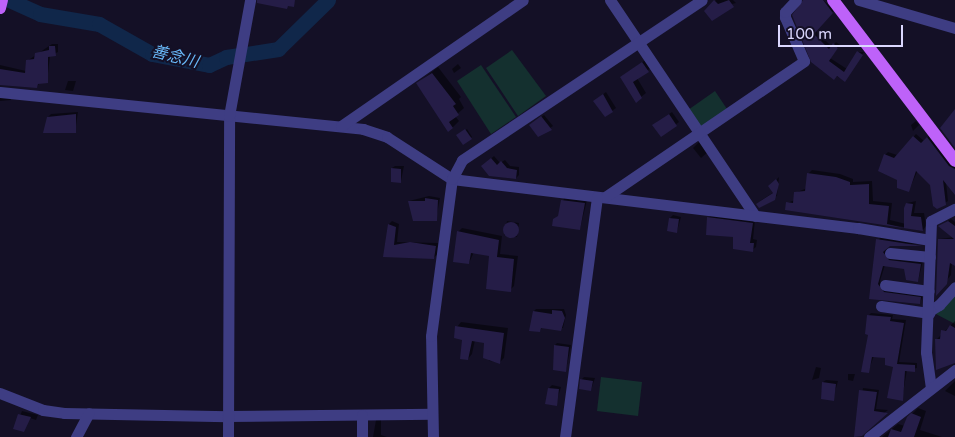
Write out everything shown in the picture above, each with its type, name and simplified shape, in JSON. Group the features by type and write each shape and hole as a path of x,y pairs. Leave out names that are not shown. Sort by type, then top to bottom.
{"main road":[{"path":"833,0 955,161"}],"street":[{"path":"228,437 229,116 250,0"},
{"path":"341,126 523,0"},
{"path":"610,0 755,216"},
{"path":"433,437 431,336 452,179 462,160 702,0"},
{"path":"565,437 601,197 804,60 785,12 796,0"},
{"path":"859,0 951,27 955,16"},
{"path":"0,92 341,126 387,137 452,179 755,216 930,240"},
{"path":"931,388 926,352 931,221 955,209"},
{"path":"890,252 930,257"},
{"path":"885,285 929,291"},
{"path":"881,306 929,312 939,305 955,287"},
{"path":"869,437 955,370"},
{"path":"0,393 43,410 89,413 227,416 432,414"},
{"path":"76,437 89,413"},
{"path":"362,415 362,437"}],"green space":[{"path":"512,50 546,96 518,116 486,68"},
{"path":"481,65 516,117 491,134 457,81"},
{"path":"715,91 727,109 701,127 688,110"},
{"path":"955,288 955,324 934,313"},
{"path":"601,377 642,382 638,416 597,411"}],"building":[{"path":"257,0 295,0 294,7 288,6 287,9 257,3"},
{"path":"714,0 718,4 729,0 734,7 712,21 704,11"},
{"path":"803,0 823,0 833,13 814,34 829,49 833,43 838,48 829,61 844,72 857,51 863,55 845,82 837,76 834,80 811,62 792,15"},
{"path":"49,46 55,46 56,56 48,57 48,83 38,84 37,88 0,85 0,69 25,73 26,60 34,59 35,53 49,50"},
{"path":"642,62 649,72 633,82 642,98 636,103 620,77"},
{"path":"432,73 456,104 453,106 459,115 449,122 453,128 448,132 416,83"},
{"path":"603,94 613,112 605,117 593,101"},
{"path":"955,109 955,148 940,128"},
{"path":"76,114 76,133 43,133 47,117"},
{"path":"669,114 677,126 661,137 652,125"},
{"path":"541,116 552,130 538,137 529,125"},
{"path":"465,129 472,139 463,145 456,135"},
{"path":"913,136 921,143 927,137 949,166 955,169 955,195 943,180 946,205 937,209 933,206 930,185 916,171 909,192 897,188 897,180 878,171 884,154 894,158"},
{"path":"491,158 497,165 501,161 507,168 517,170 516,179 489,176 481,166"},
{"path":"391,168 401,169 401,183 391,182"},
{"path":"807,173 836,177 850,182 850,185 869,184 869,204 889,206 887,224 904,228 904,208 906,203 913,204 911,216 921,217 923,231 785,210 786,202 793,203 794,192 805,191"},
{"path":"776,179 779,184 775,200 759,208 756,204 773,193 768,186"},
{"path":"425,198 438,200 437,221 413,221 408,201 425,201"},
{"path":"561,200 585,203 580,230 552,226 553,219 558,216"},
{"path":"707,217 753,223 750,243 754,243 753,252 733,249 733,237 706,235"},
{"path":"669,218 679,219 677,233 667,231"},
{"path":"948,221 955,226 955,266 950,263 947,284 936,296 938,239 954,239 938,226"},
{"path":"508,222 514,222 519,227 517,236 508,238 503,233 503,227"},
{"path":"388,224 396,227 394,245 410,242 436,246 434,259 383,257"},
{"path":"457,231 499,240 497,257 514,259 511,292 486,289 489,256 471,253 469,264 453,262"},
{"path":"876,239 922,246 890,246 883,252 889,260 921,264 918,282 906,280 904,269 883,266 878,284 884,292 921,297 920,304 869,299"},
{"path":"552,310 562,311 565,318 561,331 541,328 540,332 529,331 533,311 552,314"},
{"path":"867,315 891,317 890,321 904,323 897,364 915,365 915,372 905,371 903,401 887,398 893,367 885,365 885,358 872,357 869,373 861,372 868,335 865,334"},
{"path":"950,325 955,328 955,363 936,370 935,339 940,339 941,330 946,331"},
{"path":"455,326 504,333 500,364 483,358 484,343 472,341 468,360 460,359 462,340 454,338"},
{"path":"554,345 569,347 566,372 553,370"},
{"path":"580,379 593,381 591,391 579,389"},
{"path":"822,382 836,384 834,401 821,399"},
{"path":"548,388 559,389 557,406 545,404"},
{"path":"859,390 877,392 874,411 888,413 862,436 854,437"},
{"path":"911,413 921,417 914,437 888,437 891,429 901,432 907,417"},
{"path":"18,414 31,417 24,432 13,429"}],"waterway":[{"name":"善念川","path":"9,0 40,14 99,24 152,54 209,65 226,57 278,49 328,0"}]}
